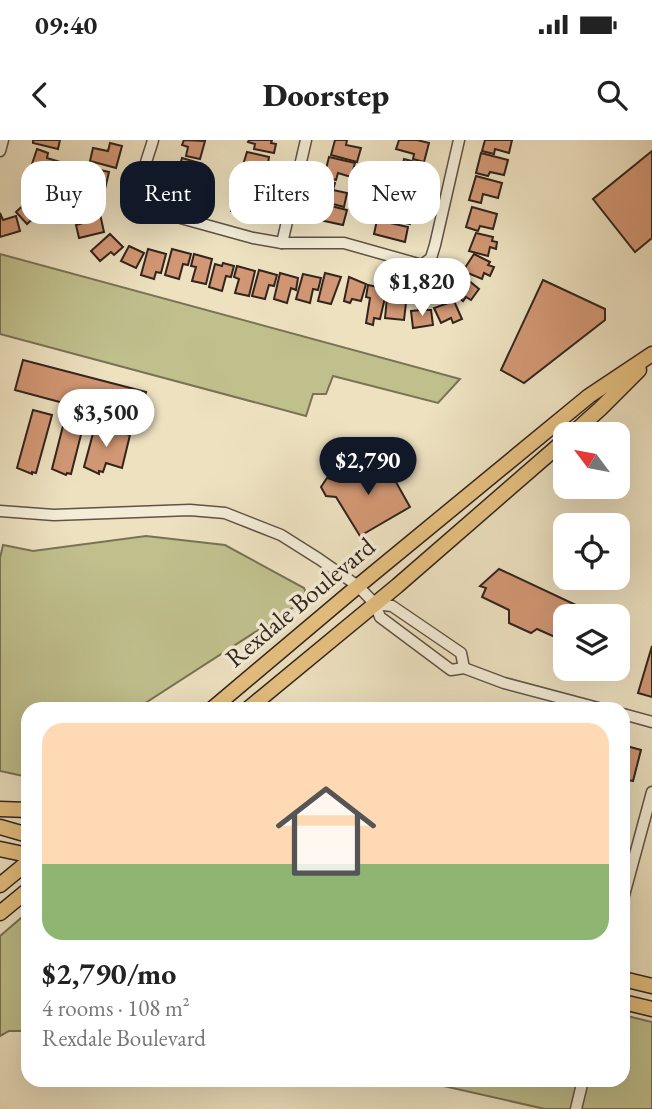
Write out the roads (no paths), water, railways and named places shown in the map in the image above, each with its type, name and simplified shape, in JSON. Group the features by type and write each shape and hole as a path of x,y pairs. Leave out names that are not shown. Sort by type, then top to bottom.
{"main road":[{"name":"Rexdale Boulevard","path":"585,422 652,355"},
{"name":"Rexdale Boulevard","path":"220,702 589,396 652,355"},
{"name":"Rexdale Boulevard","path":"256,702 553,450"},
{"path":"209,702 245,680"},
{"path":"0,809 21,810"},
{"path":"0,827 21,833"},
{"path":"0,849 21,854"},
{"path":"0,885 21,868"},
{"path":"0,912 21,896"},
{"path":"630,981 652,986"},
{"path":"630,1004 652,1009"}],"street":[{"path":"0,150 3,140"},
{"path":"153,140 139,192 143,205 148,209 253,238 282,243 344,243 422,265 430,258 435,245 459,140"},
{"path":"282,243 306,140"},
{"path":"0,511 54,515 190,510 225,513 281,536 358,586 375,604 380,617 451,670 464,668 504,683 576,702"},
{"path":"375,604 393,606 461,653 464,668"},
{"path":"630,717 652,722"},
{"path":"630,873 652,792"},
{"path":"576,1109 581,1087"}]}
